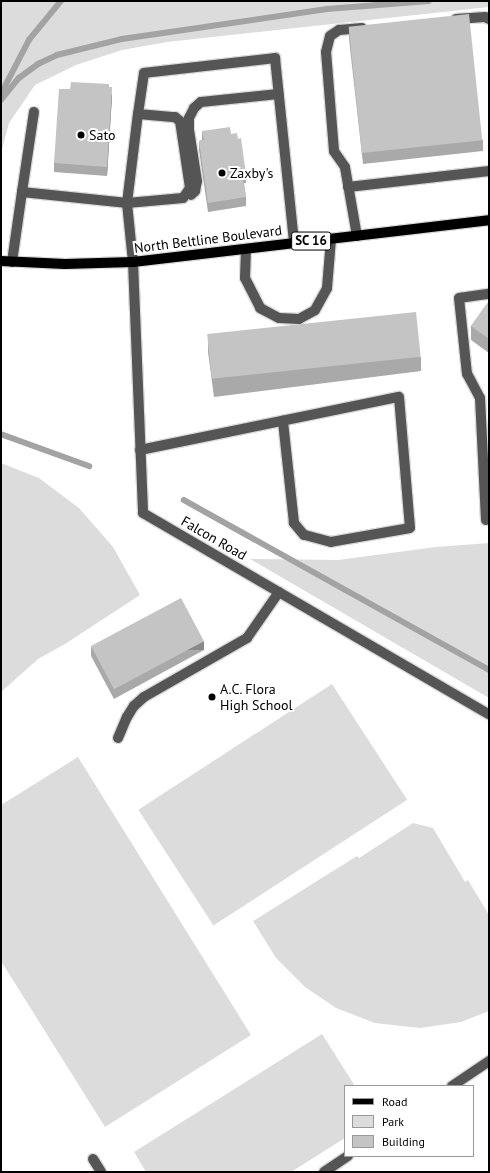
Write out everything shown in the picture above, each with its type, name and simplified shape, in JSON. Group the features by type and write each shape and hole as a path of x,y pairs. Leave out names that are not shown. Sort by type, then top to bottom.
{"main road":[{"name":"North Beltline Boulevard","path":"1,261 65,264 133,262 489,220"}],"street":[{"path":"447,20 485,17 489,19"},
{"path":"357,236 345,167 334,151 326,52 330,36 339,30 370,27"},
{"name":"Falcon Road","path":"279,94 275,58 144,73 127,203 133,262 142,513 489,714"},
{"path":"22,192 127,203 189,197 195,191 197,181 189,130 189,118 194,108 201,102 279,94 294,243"},
{"path":"12,262 34,112"},
{"path":"138,114 175,117 180,121 190,188 183,198"},
{"path":"348,187 489,171"},
{"path":"246,249 245,278 260,308 279,318 299,319 315,310 327,288 330,239"},
{"path":"486,520 480,398 467,374 459,298 489,294"},
{"path":"140,450 399,397 410,528 331,542 304,535 294,523 283,421"},
{"path":"118,738 127,717 134,706 144,697 247,638 279,592"},
{"path":"453,1085 489,1061"},
{"path":"324,1172 346,1157"},
{"path":"93,1159 101,1172"}],"green space":[{"path":"1,1 489,1 489,7 167,42 122,50 76,65 35,85 9,123 1,153"},
{"path":"1,463 39,478 79,508 113,547 140,595 65,644 38,659 1,692"},
{"path":"489,543 489,698 250,559 338,560 436,547"},
{"path":"332,684 407,800 213,926 138,810"},
{"path":"78,757 251,1035 105,1127 1,961 1,805"},
{"path":"413,823 433,828 465,882 468,880 489,915 489,1011 461,1022 420,1028 375,1023 336,1008 305,987 276,958 253,921 357,856 359,858"},
{"path":"322,1034 354,1085 344,1085 344,1139 291,1172 146,1172 134,1152"}],"building":[{"path":"469,14 482,140 362,153 349,27"},
{"path":"71,82 109,84 109,87 112,87 107,167 54,163 59,89 70,89"},
{"path":"230,127 231,134 237,133 238,139 241,138 246,174 242,174 246,197 208,203 199,141 204,140 202,131"},
{"path":"489,301 489,339 471,326"},
{"path":"416,312 421,357 212,379 207,334"},
{"path":"181,598 204,641 114,689 91,646"}],"waterway":[{"path":"1,94 29,40 61,1"},
{"path":"1,100 19,78 38,64 57,55 122,39 327,9 429,1"},
{"path":"1,434 89,466"},
{"path":"184,500 489,670"}],"place":[{"name":"Sato","path":"81,135"},
{"name":"Zaxby's","path":"222,173"},
{"name":"A.C. Flora High School","path":"212,697"}]}
